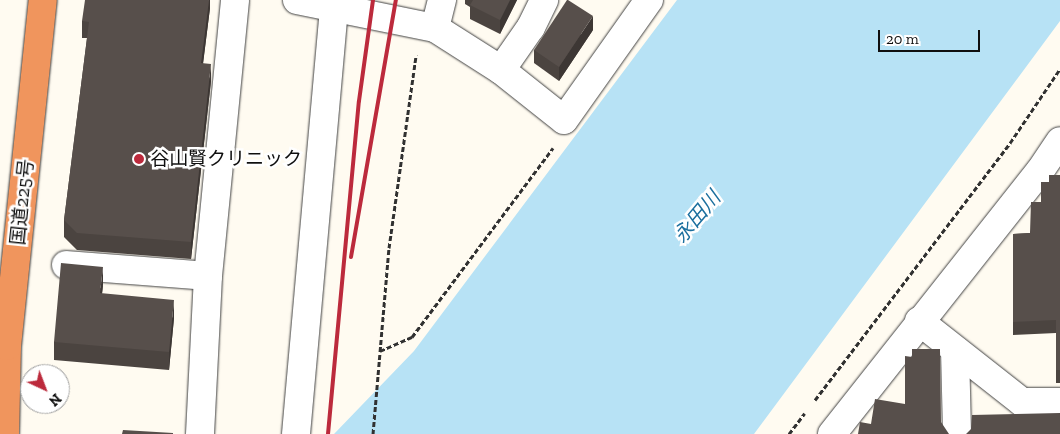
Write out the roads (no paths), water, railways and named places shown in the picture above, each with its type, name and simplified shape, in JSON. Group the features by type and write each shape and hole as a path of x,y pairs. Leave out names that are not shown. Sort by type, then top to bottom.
{"highway":[{"name":"国道225号","path":"4,434 8,251 43,0"}],"street":[{"path":"200,434 208,276 235,0"},
{"path":"297,0 334,3 428,26 501,70 564,120 649,0"},
{"path":"428,26 442,0"},
{"path":"501,70 531,27 544,0"},
{"path":"296,434 334,3"},
{"path":"832,434 919,321 1050,171 1060,141"},
{"path":"66,265 208,276"},
{"path":"919,321 1022,402 1060,402"},
{"path":"955,350 957,434"}],"water":[{"name":"永田川","path":"677,0 1060,0 1060,21 754,434 334,434 414,351"}],"railway":[{"path":"328,434 359,101 373,0"},
{"path":"351,257 396,0"}],"place":[{"name":"谷山賢クリニック","path":"139,159"}]}
